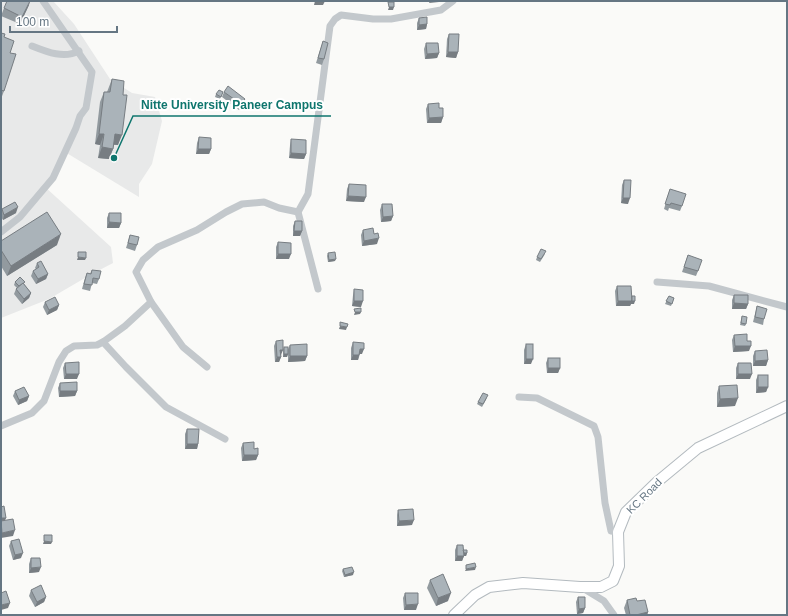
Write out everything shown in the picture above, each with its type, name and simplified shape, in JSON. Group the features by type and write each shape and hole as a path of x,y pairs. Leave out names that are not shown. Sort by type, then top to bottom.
{"main road":[{"name":"KC Road","path":"454,615 475,595 489,587 523,582 580,587 601,587 613,581 618,566 618,532 626,512 657,482 698,448 787,406"}],"street":[{"path":"1,232 20,218 53,178 80,116 86,108 92,72 79,51 43,1"},
{"path":"318,289 298,212 308,194 330,26 335,19 341,15 373,19 391,19 441,10 453,1"},
{"path":"32,46 53,54 72,55 79,51"},
{"path":"207,367 184,347 151,302 136,272 143,260 158,247 197,230 242,204 264,202 279,208 298,212"},
{"path":"657,282 709,286 787,307"},
{"path":"1,426 32,413 44,401 59,362 66,351 74,346 97,345 103,342 125,326 151,302"},
{"path":"103,342 166,407 225,439"},
{"path":"519,397 537,398 594,426 598,437 605,503 610,531 618,532"},
{"path":"580,587 604,601 614,615"}],"shaded area":[{"path":"1,1 53,1 74,24 110,79 132,93 155,97 162,121 152,164 139,184 139,197 65,152 45,187 111,247 113,263 49,299 1,318"}],"building":[{"path":"7,1 30,1 22,17 4,8"},
{"path":"388,2 394,2 394,7 389,7"},
{"path":"427,17 427,24 419,25 419,18"},
{"path":"1,33 5,34 4,37 14,41 10,53 16,54 4,91 1,90"},
{"path":"449,34 459,34 458,52 448,52"},
{"path":"323,41 328,43 324,59 318,58"},
{"path":"426,43 438,43 439,53 427,54"},
{"path":"112,79 124,81 123,95 127,95 122,135 115,134 113,149 102,147 104,134 99,134 104,92 110,92"},
{"path":"228,86 245,99 241,104 224,92"},
{"path":"219,90 223,92 221,97 216,94"},
{"path":"439,103 439,108 443,108 443,117 429,118 428,104"},
{"path":"199,137 211,138 211,149 198,149"},
{"path":"291,139 306,140 306,154 291,153"},
{"path":"624,180 631,180 630,198 623,198"},
{"path":"349,184 366,185 366,197 348,196"},
{"path":"670,189 686,194 682,206 671,203 670,205 665,204"},
{"path":"15,202 18,207 4,215 2,209"},
{"path":"382,204 392,204 393,216 383,217"},
{"path":"47,212 61,234 11,266 1,250 1,241"},
{"path":"109,213 121,213 121,223 109,222"},
{"path":"295,221 302,221 302,231 294,231"},
{"path":"373,228 374,234 378,233 379,238 364,241 363,230"},
{"path":"130,235 139,237 137,245 128,243"},
{"path":"278,242 291,243 291,254 278,254"},
{"path":"541,249 546,251 541,259 537,257"},
{"path":"78,252 86,252 86,258 78,257"},
{"path":"335,252 336,259 329,260 328,253"},
{"path":"688,255 702,260 698,271 684,267"},
{"path":"41,261 48,274 38,279 33,271 39,267 37,263"},
{"path":"92,270 101,271 99,279 93,278 92,285 84,284 87,273 91,274"},
{"path":"20,277 25,282 19,286 15,282"},
{"path":"23,283 31,293 24,299 16,289"},
{"path":"617,286 631,286 632,301 618,301"},
{"path":"354,289 363,290 363,301 354,301"},
{"path":"734,295 748,295 748,304 734,303"},
{"path":"632,296 635,296 635,301 632,301"},
{"path":"669,296 674,298 672,304 666,301"},
{"path":"55,297 59,305 49,310 45,302"},
{"path":"757,306 767,309 764,319 755,317"},
{"path":"361,308 361,312 355,312 354,309"},
{"path":"742,316 747,317 746,324 741,323"},
{"path":"340,322 348,324 347,327 340,326"},
{"path":"747,334 747,341 751,341 751,346 735,346 734,335"},
{"path":"283,340 283,350 280,350 281,357 277,357 276,341"},
{"path":"353,342 364,343 364,349 360,349 359,355 353,355"},
{"path":"307,344 307,356 290,356 290,345"},
{"path":"526,344 533,344 533,359 526,359"},
{"path":"284,347 288,347 288,354 284,354"},
{"path":"767,350 768,360 755,361 755,351"},
{"path":"548,358 560,358 560,368 548,368"},
{"path":"79,362 79,374 66,374 65,363"},
{"path":"738,363 751,363 752,374 738,374"},
{"path":"758,375 768,375 768,387 758,387"},
{"path":"77,382 77,391 60,391 60,383"},
{"path":"737,385 738,398 720,399 719,386"},
{"path":"24,387 29,396 19,400 15,391"},
{"path":"483,393 488,395 483,404 478,402"},
{"path":"187,429 199,429 198,444 187,444"},
{"path":"254,442 254,449 258,448 258,455 244,455 243,443"},
{"path":"4,506 6,518 1,518 1,507"},
{"path":"413,509 414,520 399,521 398,510"},
{"path":"13,519 15,530 2,533 1,521"},
{"path":"44,535 52,535 52,542 44,541"},
{"path":"19,539 23,553 15,555 11,541"},
{"path":"457,545 463,545 464,556 457,556"},
{"path":"463,550 467,550 467,553 464,553"},
{"path":"31,558 40,558 41,567 31,568"},
{"path":"475,563 476,567 466,569 466,565"},
{"path":"352,567 354,572 345,575 343,569"},
{"path":"443,574 451,593 438,598 430,580"},
{"path":"41,585 46,597 37,602 31,590"},
{"path":"6,591 10,603 1,605 1,593"},
{"path":"405,593 418,593 418,604 406,605"},
{"path":"578,597 585,597 585,608 579,609"},
{"path":"636,598 637,601 645,600 648,612 630,615 627,600"}],"place":[{"name":"Nitte University Paneer Campus","path":"114,158"}]}
